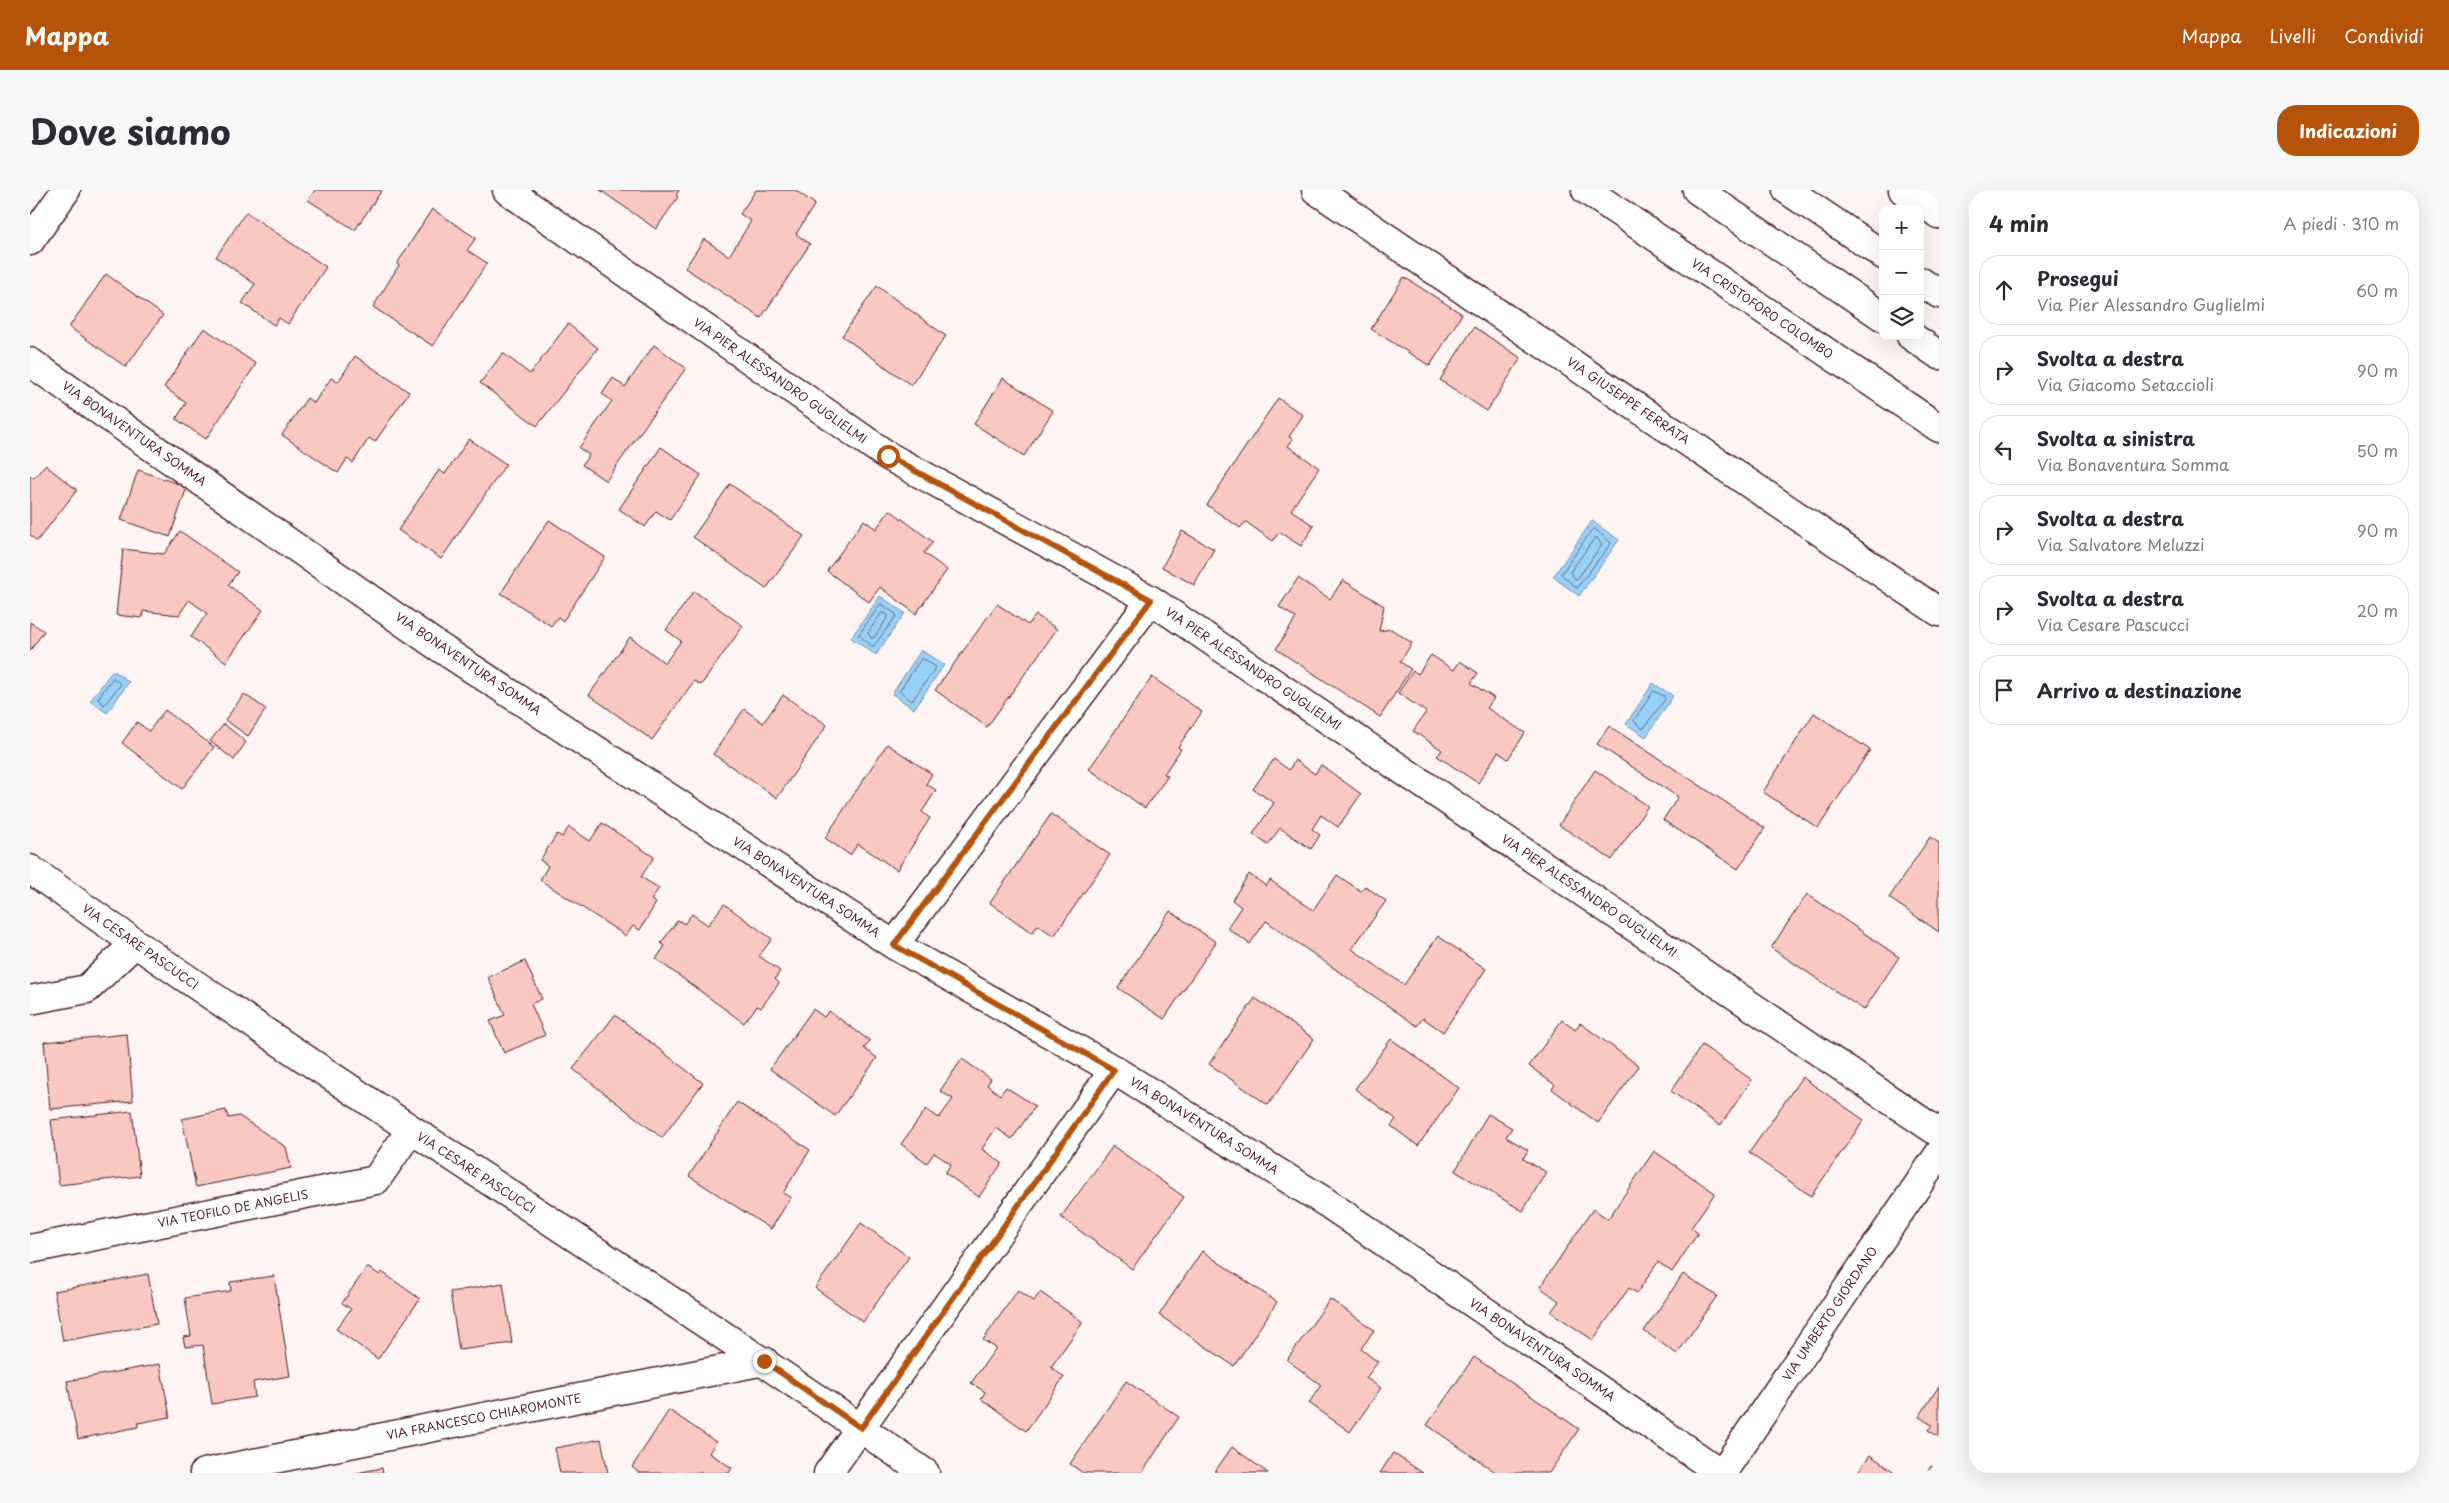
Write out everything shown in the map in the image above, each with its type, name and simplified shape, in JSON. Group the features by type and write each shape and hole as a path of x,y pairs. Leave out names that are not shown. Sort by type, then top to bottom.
{"street":[{"path":"30,240 66,190"},
{"name":"VIA PIER ALESSANDRO GUGLIELMI","path":"507,190 888,456 1151,600 1939,1133"},
{"name":"VIA GIUSEPPE FERRATA","path":"1316,190 1939,612"},
{"name":"VIA CRISTOFORO COLOMBO","path":"1586,190 1939,428"},
{"path":"1697,190 1879,314"},
{"path":"1787,190 1879,252"},
{"path":"1903,190 1939,214"},
{"path":"1934,190 1939,214"},
{"path":"1924,284 1939,294"},
{"path":"1917,340 1939,355"},
{"name":"VIA BONAVENTURA SOMMA","path":"30,362 436,645 894,945 1114,1070 1327,1203 1721,1473"},
{"path":"894,945 1151,600"},
{"name":"VIA CESARE PASCUCCI","path":"30,869 134,944 410,1131 764,1361 925,1473"},
{"path":"30,1000 87,989 134,944"},
{"path":"828,1473 1114,1070"},
{"name":"VIA TEOFILO DE ANGELIS","path":"30,1249 376,1180 410,1131"},
{"name":"VIA UMBERTO GIORDANO","path":"1721,1473 1939,1154"},
{"name":"VIA FRANCESCO CHIAROMONTE","path":"204,1473 764,1361"}],"water":[{"path":"1592,521 1619,540 1579,596 1553,577"},
{"path":"880,596 905,613 876,655 851,638"},
{"path":"921,650 944,665 914,709 892,694"},
{"path":"113,670 129,682 107,713 90,701"},
{"path":"1653,683 1673,696 1646,737 1626,724"}],"building":[{"path":"315,190 382,190 355,230 308,200"},
{"path":"600,190 679,191 676,195 678,197 656,229"},
{"path":"756,190 795,190 815,204 796,234 810,244 761,318 685,268 704,239 729,256 751,221 740,214"},
{"path":"432,209 476,238 467,250 487,263 433,346 373,307 399,265 397,264"},
{"path":"246,212 326,267 288,324 279,318 274,325 242,303 255,284 216,257"},
{"path":"106,274 163,315 126,367 69,327"},
{"path":"1404,277 1462,314 1430,366 1371,329"},
{"path":"877,286 946,336 911,385 842,336"},
{"path":"568,324 598,348 537,426 480,383 503,353 530,374"},
{"path":"1474,327 1521,358 1487,411 1440,380"},
{"path":"204,328 256,364 206,439 176,419 186,403 164,387"},
{"path":"654,345 686,368 606,481 582,465 589,455 579,448 612,401 602,394 613,378 625,387"},
{"path":"355,356 409,392 375,442 369,438 353,463 347,459 338,473 282,435 307,398 314,403 331,378 338,382"},
{"path":"1003,378 1053,411 1024,456 974,424"},
{"path":"1278,398 1303,415 1289,437 1293,439 1288,446 1319,468 1291,510 1314,526 1301,546 1279,532 1273,541 1246,522 1240,528 1207,505"},
{"path":"469,439 506,464 441,559 398,530 439,470 445,474"},
{"path":"661,447 701,475 670,520 656,511 645,527 619,509"},
{"path":"45,465 77,490 37,541 30,535 30,475 34,478"},
{"path":"138,470 187,487 170,537 121,520"},
{"path":"730,484 804,536 766,589 693,537"},
{"path":"890,510 933,542 924,553 947,570 916,614 880,587 869,602 827,571 864,520 876,529"},
{"path":"549,520 605,557 563,621 558,617 551,626 501,593"},
{"path":"180,531 238,572 228,585 263,610 226,662 191,637 207,613 189,600 179,615 143,611 142,618 116,615 123,549 164,554"},
{"path":"1182,531 1214,549 1194,585 1162,567"},
{"path":"1298,578 1330,599 1343,580 1384,606 1379,631 1391,629 1412,643 1400,662 1411,669 1380,717 1276,649 1296,618 1279,607"},
{"path":"694,591 743,626 701,685 694,681 652,740 589,695 630,637 665,663 681,641 666,630"},
{"path":"997,604 1028,625 1036,615 1057,629 987,727 935,690"},
{"path":"30,622 44,631 30,651"},
{"path":"1431,655 1454,670 1460,661 1478,673 1471,683 1494,698 1487,708 1525,733 1508,759 1498,752 1478,783 1437,756 1442,750 1413,731 1426,712 1398,693 1413,671 1418,674"},
{"path":"1152,677 1202,712 1178,747 1181,749 1164,774 1168,776 1145,808 1089,769"},
{"path":"244,694 266,709 248,736 225,720"},
{"path":"783,695 827,725 777,798 713,754 744,709 763,723"},
{"path":"165,710 214,747 182,789 122,743 137,722 149,731"},
{"path":"1814,713 1870,750 1818,828 1763,792"},
{"path":"224,724 246,742 234,760 210,741"},
{"path":"1609,726 1765,828 1738,869 1663,820 1678,797 1597,744"},
{"path":"887,744 932,774 926,784 936,790 922,812 930,818 897,870 858,844 850,855 825,838"},
{"path":"1274,759 1289,770 1295,760 1315,774 1321,765 1361,794 1338,827 1321,815 1312,829 1320,835 1311,849 1280,828 1268,845 1253,834 1274,803 1253,789"},
{"path":"1595,770 1648,806 1612,860 1559,825"},
{"path":"1051,814 1110,855 1054,936 1038,925 1032,933 990,903"},
{"path":"602,823 654,857 641,877 659,888 651,900 656,903 640,930 633,926 626,936 540,880 548,866 540,860 557,834 562,837 569,827 590,841"},
{"path":"1930,837 1939,843 1939,932 1889,898"},
{"path":"1249,874 1266,886 1270,880 1313,910 1337,875 1361,891 1365,886 1386,901 1352,949 1404,985 1438,936 1486,969 1443,1032 1423,1018 1417,1026 1266,921 1250,944 1227,928 1241,907 1232,900"},
{"path":"1807,894 1899,957 1864,1010 1771,948"},
{"path":"724,904 772,939 759,956 780,971 775,979 779,983 761,1008 757,1006 744,1023 656,959 665,946 661,943 678,920 684,924 692,914 708,925"},
{"path":"1170,911 1216,942 1164,1019 1118,988"},
{"path":"525,961 542,999 531,1004 545,1035 504,1053 490,1021 505,1015 488,977"},
{"path":"1255,998 1314,1039 1268,1105 1209,1064"},
{"path":"813,1009 824,1017 829,1011 870,1041 864,1048 877,1058 835,1116 770,1069"},
{"path":"615,1015 703,1083 662,1138 573,1069"},
{"path":"1562,1020 1575,1030 1580,1023 1639,1066 1598,1123 1552,1089 1555,1085 1529,1066"},
{"path":"127,1034 133,1101 50,1109 44,1042"},
{"path":"1391,1039 1459,1088 1418,1146 1391,1126 1396,1119 1355,1089"},
{"path":"1702,1045 1752,1080 1720,1126 1671,1091"},
{"path":"962,1059 991,1079 987,1085 1000,1095 1006,1087 1035,1106 1012,1139 996,1128 982,1149 1002,1163 979,1197 945,1173 951,1164 934,1153 927,1163 901,1144 926,1109 939,1118 953,1099 940,1091"},
{"path":"1802,1077 1864,1120 1811,1196 1749,1153"},
{"path":"737,1102 810,1150 783,1193 791,1197 771,1229 689,1176"},
{"path":"226,1110 228,1118 239,1116 286,1147 291,1168 196,1187 182,1119"},
{"path":"132,1111 140,1176 59,1185 51,1120"},
{"path":"1488,1114 1512,1128 1506,1137 1528,1150 1523,1159 1546,1172 1523,1211 1455,1171"},
{"path":"1113,1146 1184,1197 1132,1269 1061,1217"},
{"path":"1654,1151 1715,1193 1691,1228 1698,1233 1672,1272 1658,1262 1637,1293 1629,1288 1593,1340 1551,1312 1559,1301 1540,1287 1593,1209 1608,1219"},
{"path":"861,1223 909,1257 863,1322 815,1288"},
{"path":"1202,1251 1277,1302 1234,1366 1159,1315"},
{"path":"367,1267 380,1275 382,1272 420,1299 378,1359 336,1329 351,1309 342,1303"},
{"path":"148,1274 157,1324 63,1341 54,1291"},
{"path":"1683,1274 1717,1296 1677,1354 1644,1331"},
{"path":"274,1276 290,1376 253,1382 255,1397 212,1404 203,1345 185,1347 183,1337 191,1336 185,1298 231,1291 230,1282"},
{"path":"503,1283 512,1343 459,1350 450,1292"},
{"path":"1018,1290 1034,1301 1040,1292 1083,1322 1051,1367 1064,1377 1026,1431 981,1399 985,1392 971,1383 996,1348 983,1340"},
{"path":"1330,1299 1374,1330 1361,1349 1378,1362 1366,1378 1381,1388 1350,1432 1309,1403 1321,1385 1287,1360"},
{"path":"1474,1357 1579,1429 1549,1473 1497,1473 1427,1425"},
{"path":"160,1364 170,1417 138,1423 138,1427 78,1439 67,1381"},
{"path":"1126,1381 1179,1417 1142,1473 1083,1473 1070,1464"},
{"path":"1939,1386 1939,1437 1928,1430 1932,1425 1919,1417"},
{"path":"669,1410 716,1442 709,1453 732,1468 729,1473 639,1473 632,1467"},
{"path":"601,1439 608,1473 560,1473 555,1448"},
{"path":"1232,1447 1268,1473 1214,1473"},
{"path":"1393,1453 1423,1473 1380,1473"},
{"path":"1870,1455 1896,1473 1857,1473"},
{"path":"1931,1466 1939,1472 1939,1473 1926,1473"},
{"path":"382,1468 383,1473 356,1473"}],"route":[{"path":"764,1361 861,1428 1114,1070 894,945 1151,600 888,456"}]}
